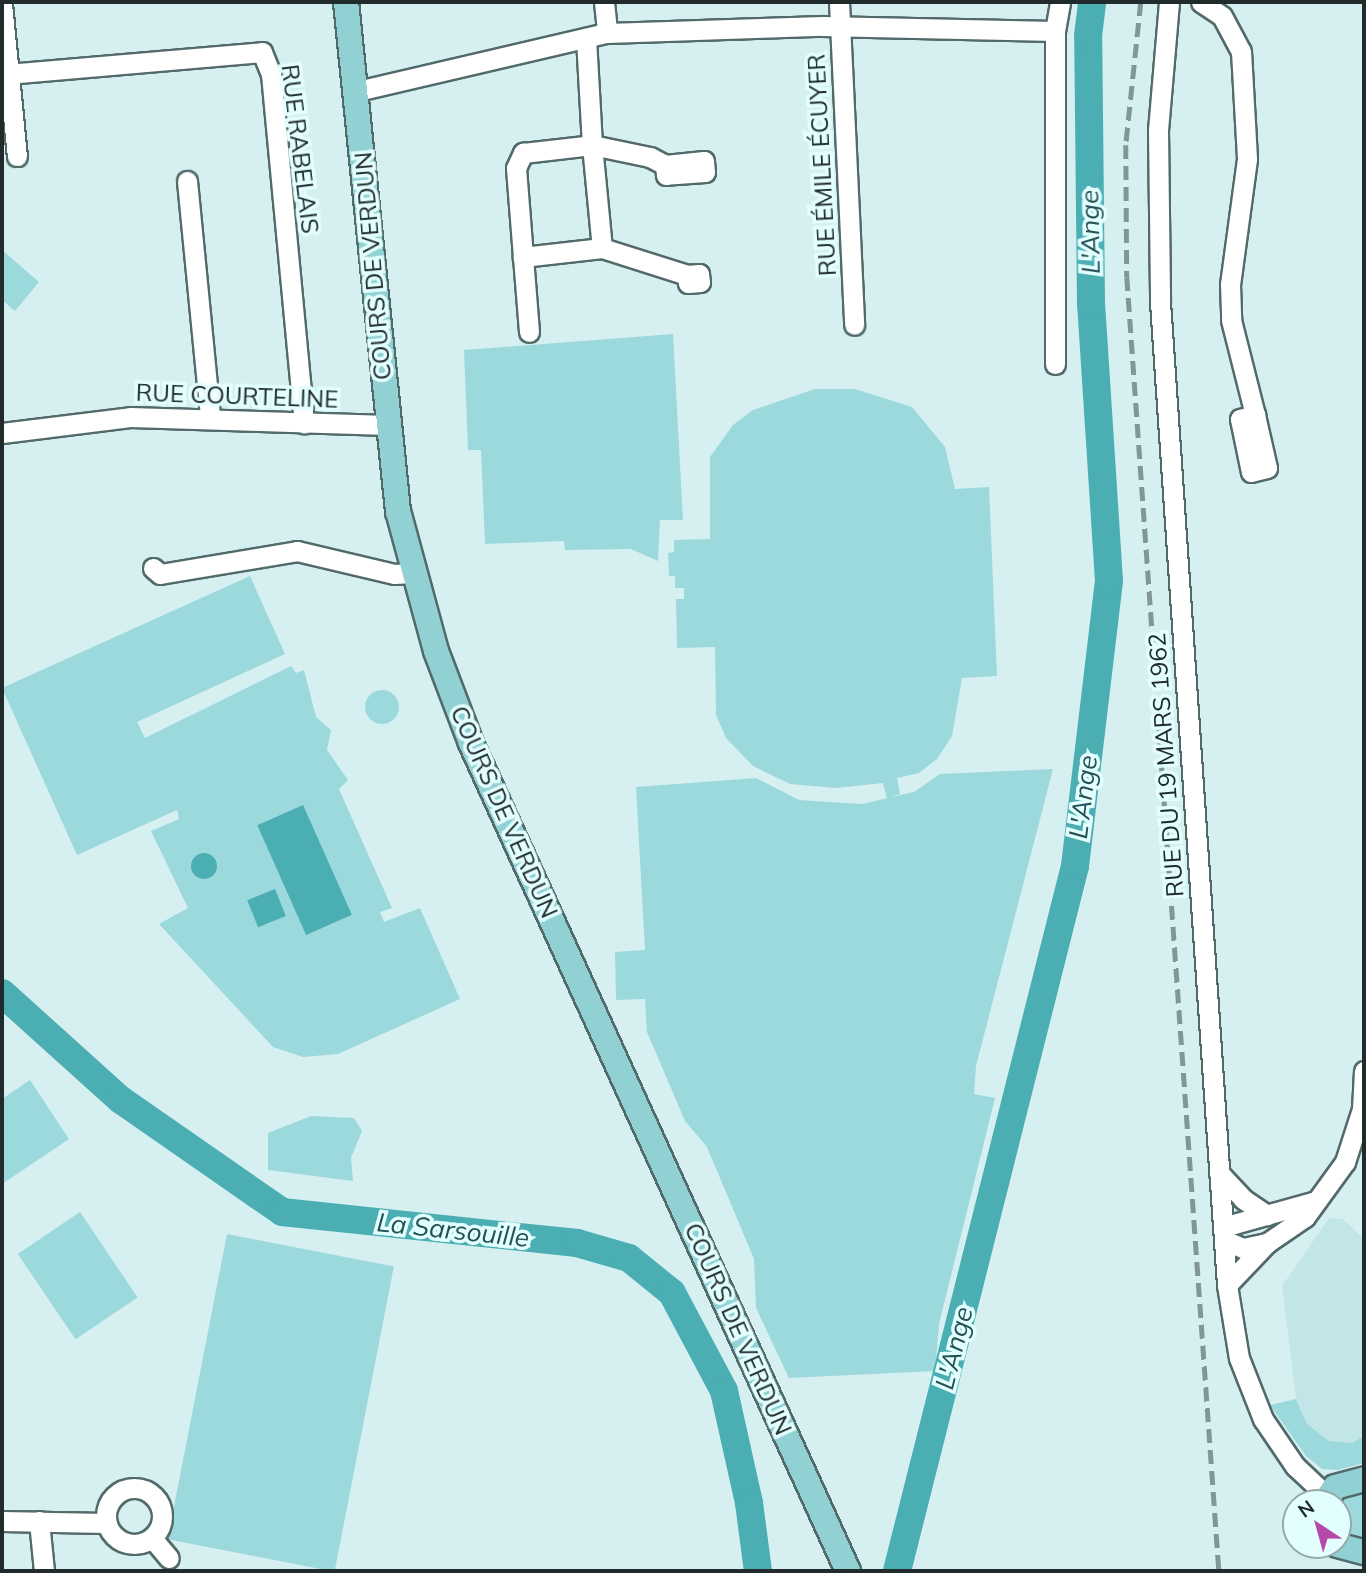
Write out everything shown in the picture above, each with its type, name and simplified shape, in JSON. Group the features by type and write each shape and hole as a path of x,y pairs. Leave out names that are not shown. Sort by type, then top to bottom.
{"main road":[{"name":"COURS DE VERDUN","path":"346,2 398,511 413,573 443,672 471,743 848,1571"},
{"path":"1337,1489 1346,1480 1364,1479"}],"street":[{"path":"604,2 607,33"},
{"name":"RUE ÉMILE ÉCUYER","path":"839,2 854,325"},
{"path":"1055,364 1055,31 1060,2"},
{"name":"RUE DU 19 MARS 1962","path":"1169,2 1157,142 1160,302 1227,1286 1239,1358 1263,1419 1295,1466 1316,1489"},
{"path":"1201,2 1222,16 1241,51 1247,159 1231,308 1255,415"},
{"path":"2,4 17,156"},
{"path":"357,91 607,33 840,27 1055,31"},
{"path":"586,38 602,248"},
{"name":"RUE RABELAIS","path":"7,74 262,52 271,74 304,423"},
{"path":"529,332 519,157 530,151 593,145 650,157 665,165"},
{"path":"187,181 210,416"},
{"path":"523,257 602,248 687,275"},
{"name":"RUE COURTELINE","path":"2,433 130,417 210,416 304,423 388,425"},
{"path":"153,568 160,574 298,551 394,574 413,573"},
{"path":"1227,1286 1267,1243 1305,1217 1345,1162 1362,1109 1364,1071"},
{"path":"1219,1173 1242,1199 1267,1215"},
{"path":"1223,1233 1267,1215 1320,1199"},
{"path":"1223,1233 1243,1248 1267,1243"},
{"path":"126,1489 142,1489 156,1498 163,1513 152,1538 128,1544 114,1537 106,1523 112,1498 126,1489"},
{"path":"2,1521 106,1523"},
{"path":"39,1521 44,1571"},
{"path":"152,1538 169,1558"}],"shaded area":[{"path":"2,250 39,282 15,311 2,300"},
{"path":"673,334 683,520 660,520 658,561 631,549 565,550 564,541 485,544 481,450 468,450 464,350"},
{"path":"815,389 855,389 912,407 945,447 955,489 989,487 997,676 962,678 952,736 937,759 919,773 897,778 900,794 887,799 883,783 836,788 790,784 753,766 726,738 716,715 715,647 677,648 676,599 684,599 684,588 675,588 675,576 669,576 668,553 674,552 674,540 710,539 710,457 733,425 753,410"},
{"path":"250,576 285,654 137,722 145,738 291,666 296,673 304,670 316,717 331,730 327,750 348,780 339,789 392,908 380,912 384,922 420,908 460,999 338,1054 303,1057 273,1047 159,924 188,908 151,831 179,819 177,810 77,855 2,688"},
{"path":"382,690 394,695 399,707 394,719 382,724 370,719 365,707 370,695"},
{"path":"1053,769 976,1066 974,1094 995,1098 939,1324 935,1371 789,1378 756,1308 754,1259 707,1147 685,1121 647,1032 645,999 616,1000 615,952 645,950 636,787 756,778 799,800 862,804 914,792 940,774"},
{"path":"303,805 352,915 306,935 257,825"},
{"path":"204,853 213,857 217,866 213,875 204,879 195,875 191,866 195,857"},
{"path":"275,889 286,916 258,927 247,900"},
{"path":"30,1080 69,1139 2,1184 2,1099"},
{"path":"311,1116 354,1118 362,1131 351,1158 353,1181 268,1170 268,1133"},
{"path":"80,1212 138,1297 75,1339 18,1254"},
{"path":"1329,1218 1343,1219 1364,1239 1364,1459 1337,1452 1307,1424 1296,1399 1282,1286"},
{"path":"227,1234 394,1266 335,1571 168,1539"},
{"path":"1296,1399 1307,1424 1329,1441 1352,1443 1364,1436 1364,1463 1338,1470 1322,1469 1306,1456 1270,1405"},
{"path":"1364,1490 1364,1541 1352,1538 1352,1493"}],"waterway":[{"name":"L'Ange","path":"897,1571 1075,866 1109,581 1091,305 1088,36 1092,2"},
{"name":"La Sarsouille","path":"2,993 121,1100 282,1212 577,1243 629,1258 672,1293 724,1391 749,1503 758,1571"}],"railway":[{"path":"1141,2 1126,145 1127,277 1219,1571"}]}
